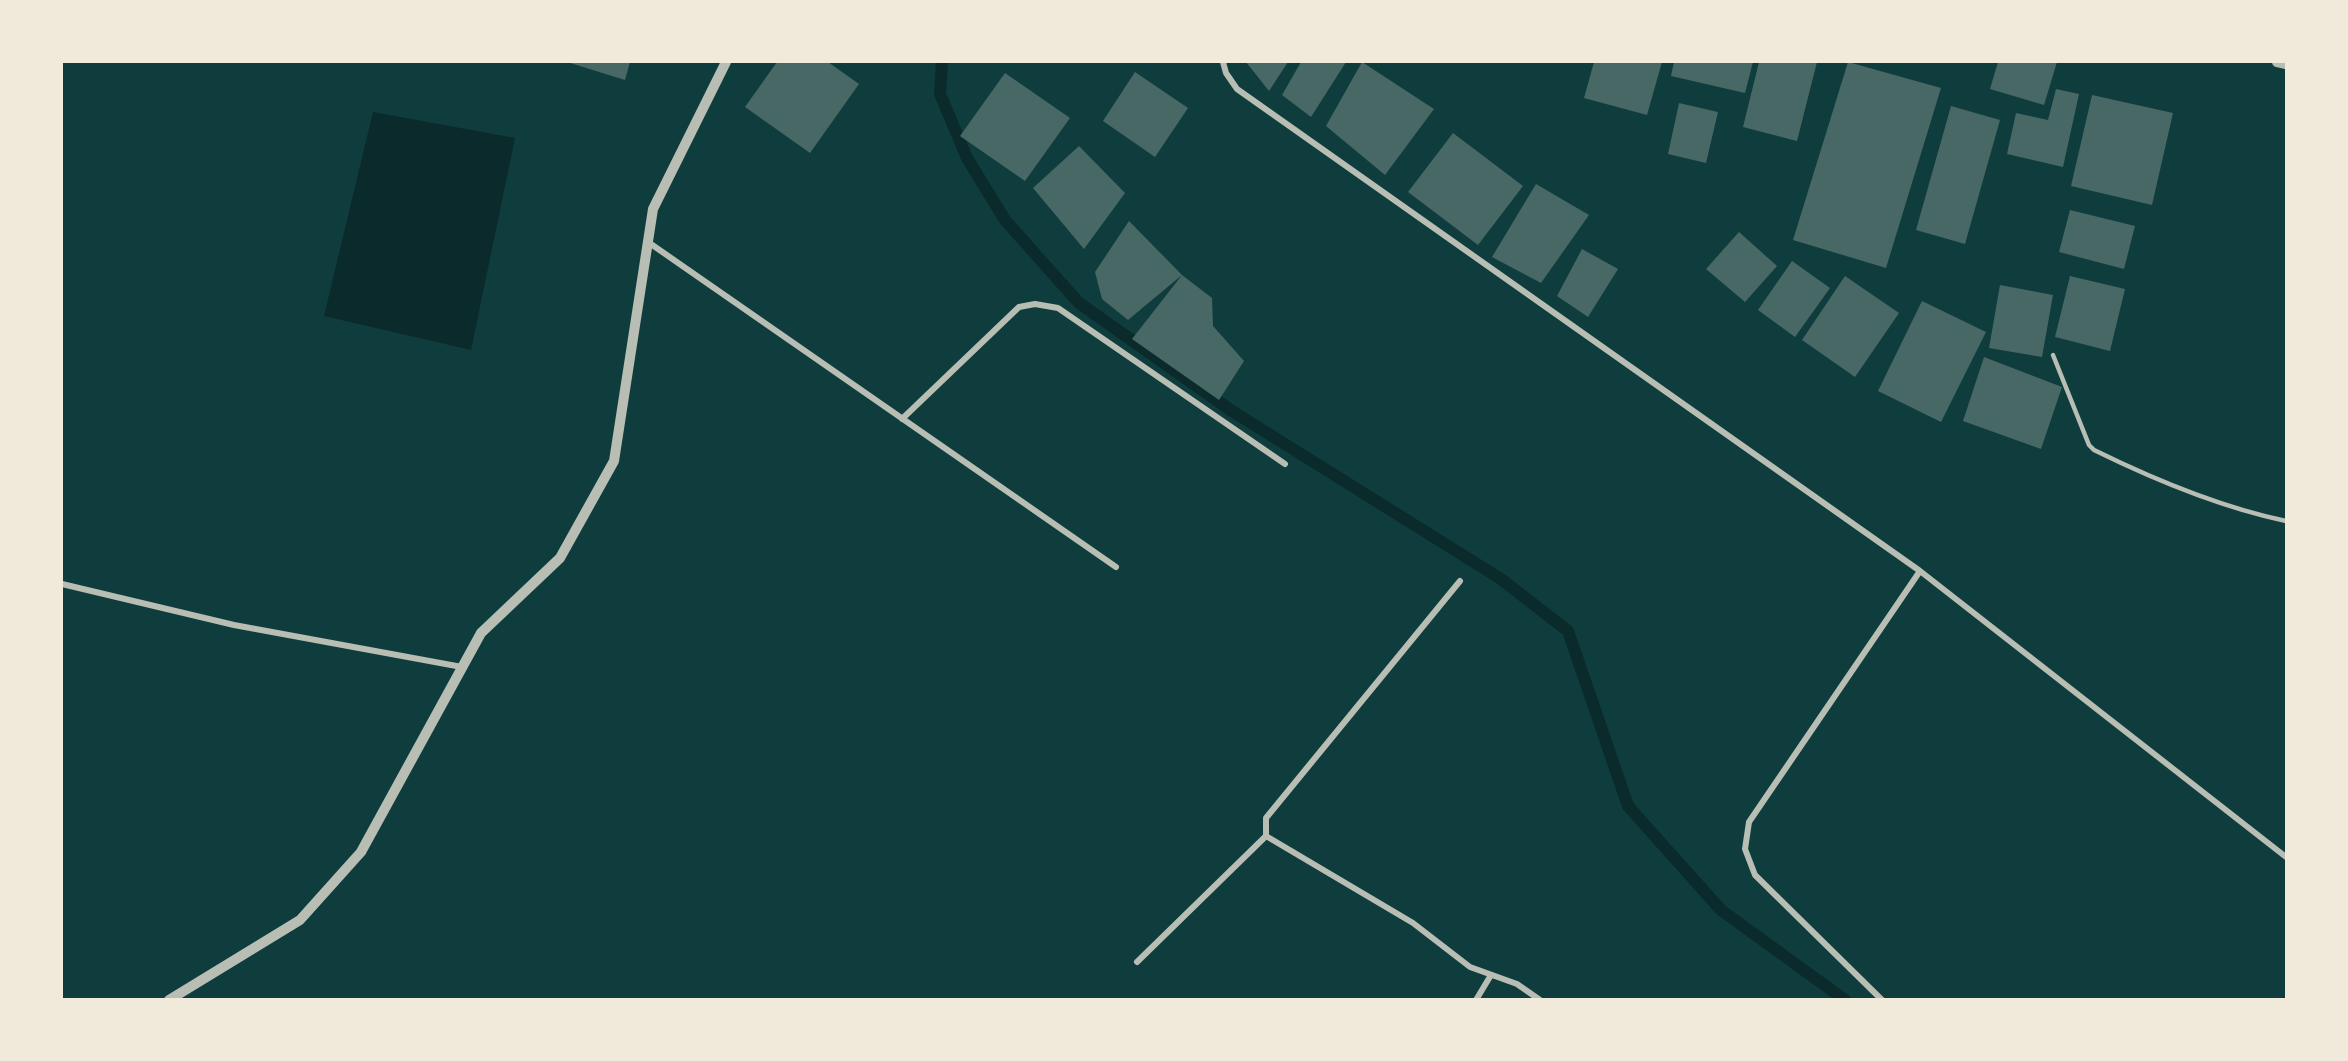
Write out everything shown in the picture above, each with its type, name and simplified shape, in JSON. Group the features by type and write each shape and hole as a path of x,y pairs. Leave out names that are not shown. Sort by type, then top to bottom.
{"street":[{"path":"168,999 300,920 361,852 481,633 560,558 614,461 653,209 726,62"},
{"path":"1223,62 1226,73 1237,89 1920,571 2286,856"},
{"path":"2277,62 2286,64"},
{"path":"647,242 1116,567"},
{"path":"902,419 1019,307 1035,304 1058,308 1285,464"},
{"path":"1882,999 1755,875 1745,849 1749,822 1920,571"},
{"path":"1137,962 1266,837 1266,818 1460,580"},
{"path":"62,584 234,625 462,668"},
{"path":"1266,837 1413,923 1470,967 1517,984 1540,999"},
{"path":"1476,999 1491,975"}],"lane":[{"path":"2053,355 2089,445 2094,450 2148,476 2213,501 2286,521"}],"water":[{"path":"373,112 515,138 471,350 324,316"}],"building":[{"path":"567,62 630,62 625,80"},
{"path":"777,62 828,62 859,84 810,153 745,107"},
{"path":"1246,62 1288,62 1269,91"},
{"path":"1301,62 1346,62 1311,117 1282,95"},
{"path":"1362,62 1434,109 1385,175 1326,126"},
{"path":"1594,62 1662,62 1647,115 1584,98"},
{"path":"1674,62 1753,62 1745,93 1671,76"},
{"path":"1759,62 1817,62 1797,141 1743,127"},
{"path":"1848,62 1941,88 1886,268 1793,240"},
{"path":"1998,62 2057,62 2044,105 1990,89"},
{"path":"1135,72 1188,108 1155,157 1103,121"},
{"path":"1005,73 1070,118 1025,181 960,136"},
{"path":"2056,89 2079,94 2063,167 2007,154 2016,113 2048,120"},
{"path":"2092,95 2173,113 2152,205 2071,186"},
{"path":"1679,103 1718,112 1706,163 1668,154"},
{"path":"1951,106 2000,120 1965,244 1916,230"},
{"path":"1453,133 1523,186 1478,245 1408,192"},
{"path":"1079,146 1125,193 1084,249 1033,188"},
{"path":"1536,184 1589,215 1541,283 1492,257"},
{"path":"2070,210 2135,226 2124,269 2059,252"},
{"path":"1129,221 1182,275 1128,320 1102,299 1095,272"},
{"path":"1739,232 1777,266 1745,302 1706,269"},
{"path":"1582,249 1618,269 1588,317 1557,296"},
{"path":"1792,261 1830,288 1795,337 1758,310"},
{"path":"1182,275 1212,298 1213,326 1244,361 1219,400 1132,339"},
{"path":"1845,276 1899,313 1855,377 1802,340"},
{"path":"2070,276 2125,289 2110,351 2055,337"},
{"path":"2000,285 2053,295 2042,357 1989,348"},
{"path":"1922,301 1986,332 1941,422 1878,391"},
{"path":"1984,357 2062,387 2041,449 1963,421"}],"waterway":[{"path":"942,62 940,94 967,158 1005,220 1079,303 1232,411 1501,579 1568,631 1628,806 1721,910 1845,1000"}]}
